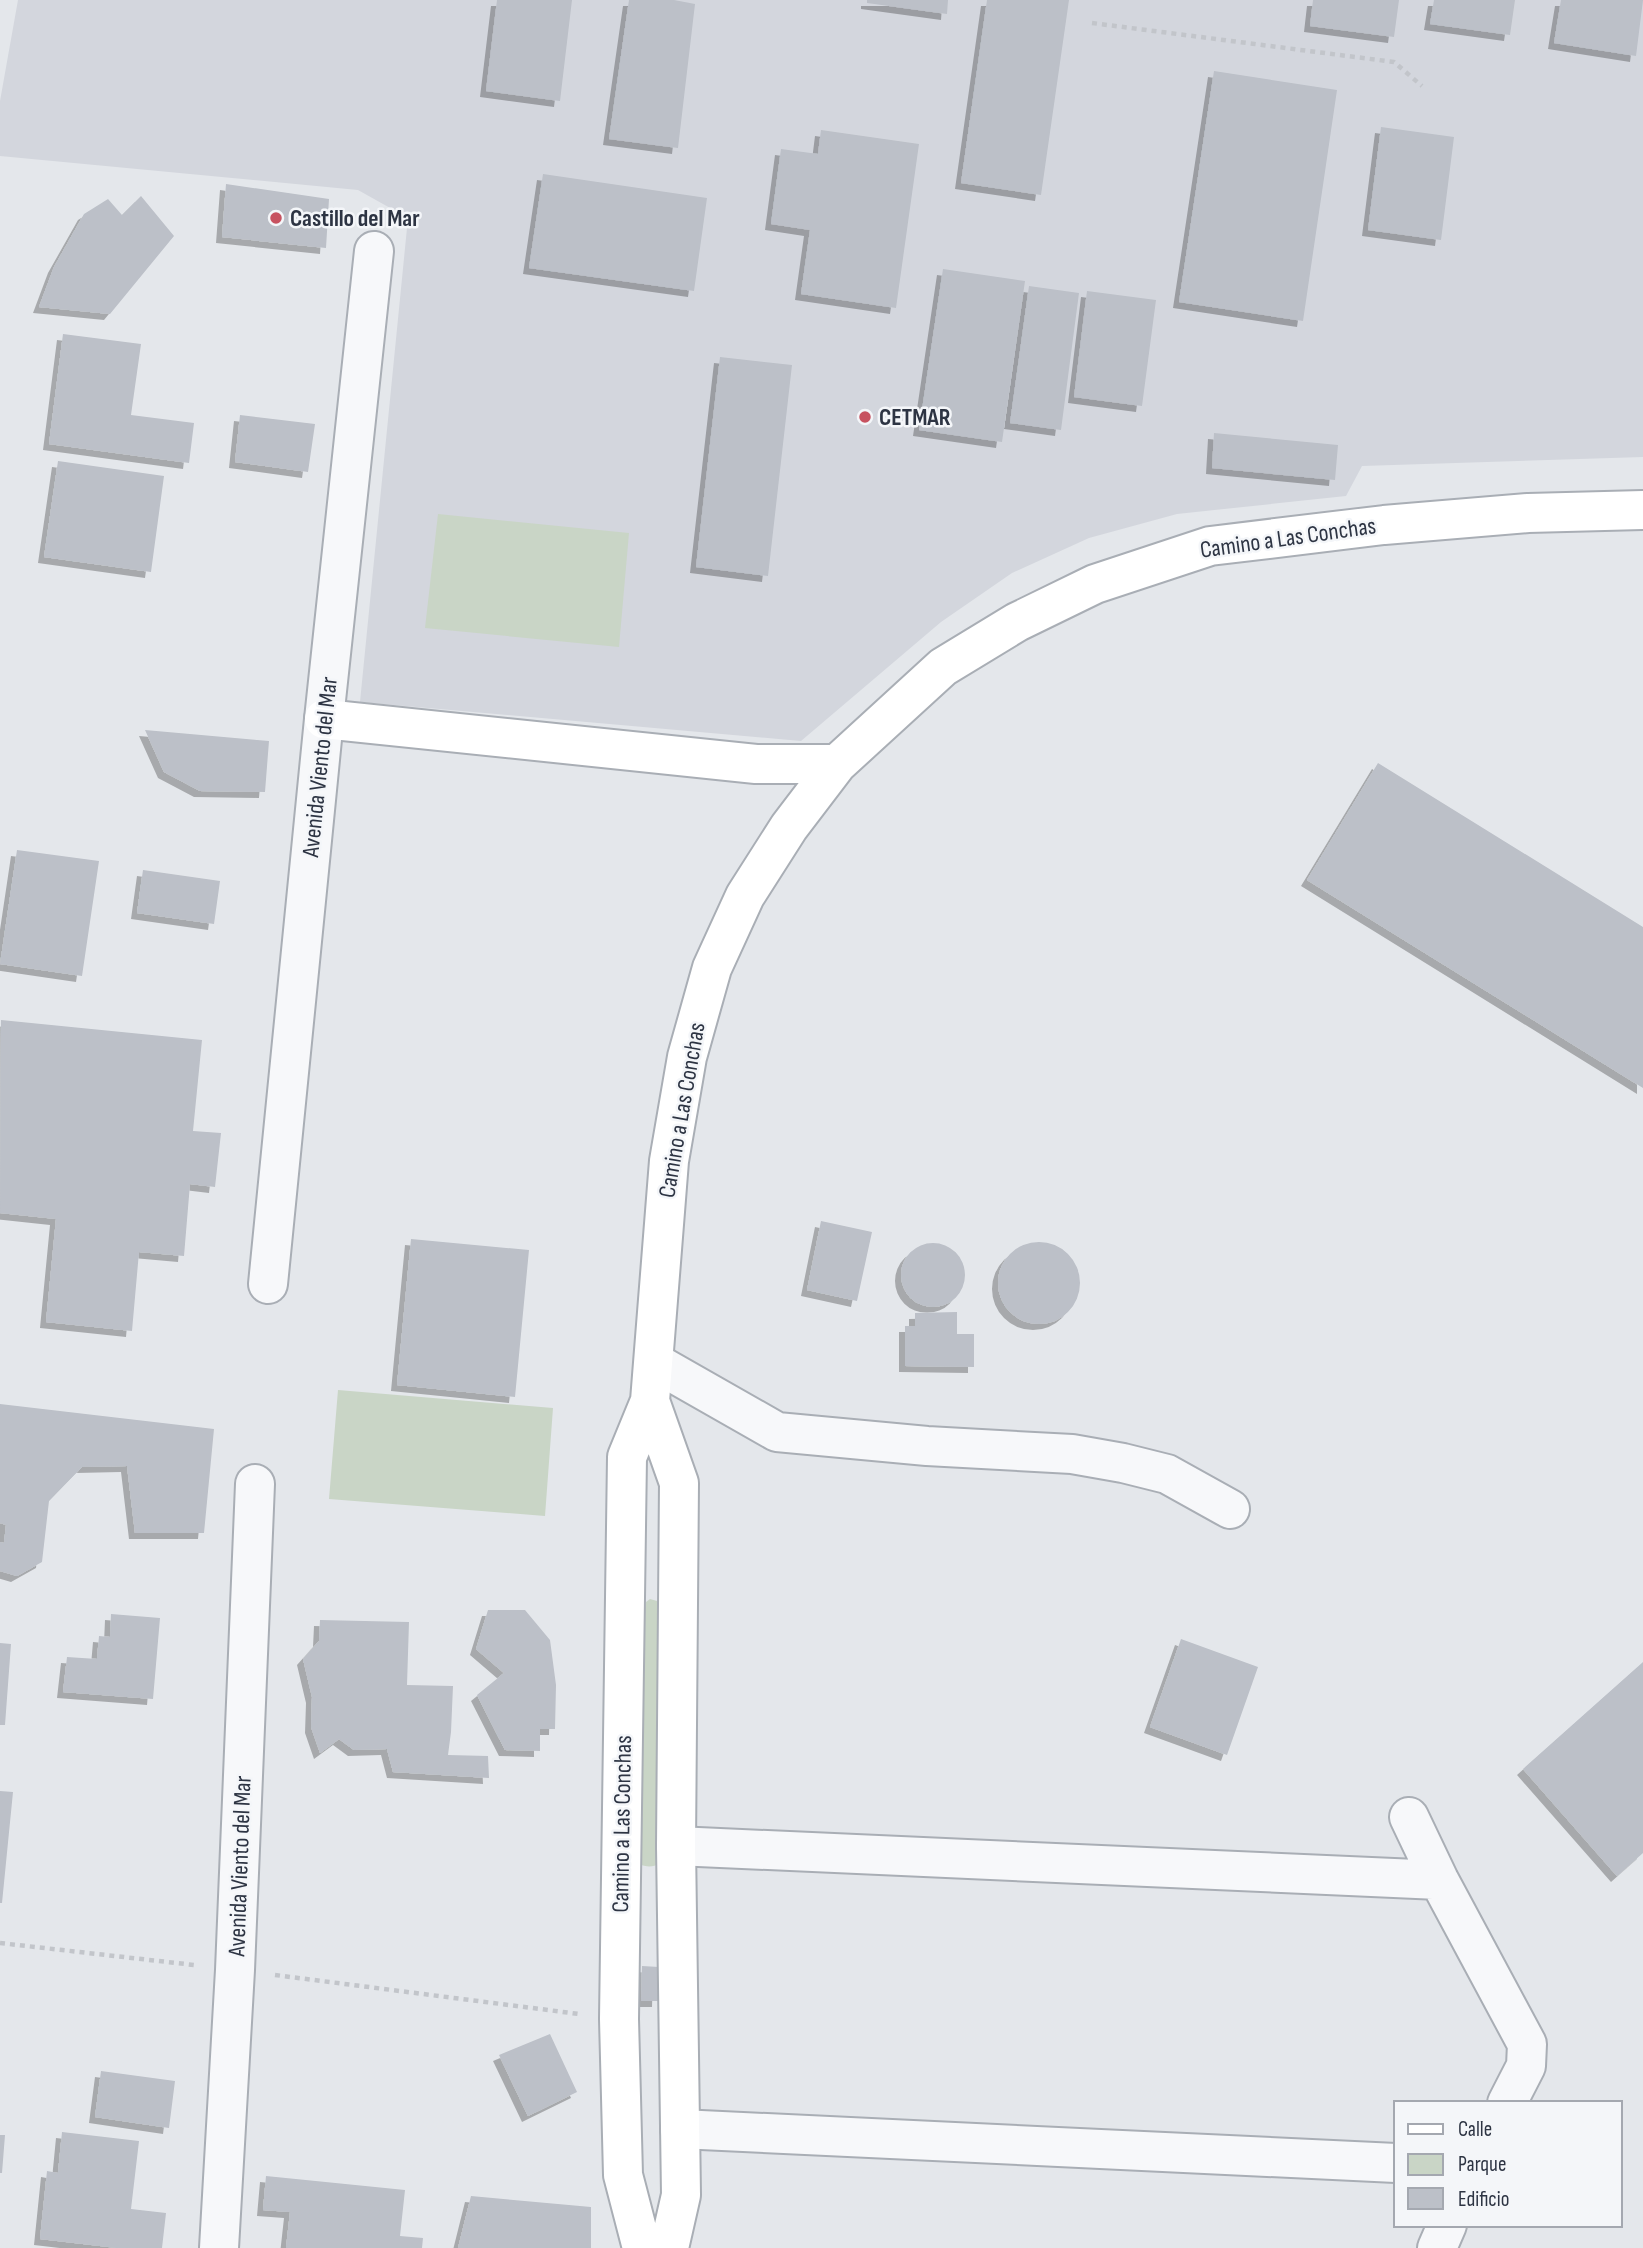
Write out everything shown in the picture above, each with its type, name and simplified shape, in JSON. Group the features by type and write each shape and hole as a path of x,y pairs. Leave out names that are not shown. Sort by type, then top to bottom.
{"street":[{"name":"Avenida Viento del Mar","path":"268,1284 374,251"},
{"name":"Camino a Las Conchas","path":"642,2248 623,2175 619,2019 627,1457 650,1401 669,1161 687,1056 712,968 745,896 789,827 837,764 943,667 1017,622 1095,584 1210,545 1475,517 1643,510"},
{"path":"324,719 756,764 837,764"},
{"path":"654,1362 777,1432 927,1446 1072,1454 1167,1474 1230,1509"},
{"name":"Camino a Las Conchas","path":"650,1401 679,1483 676,1846 681,2195 669,2248"},
{"name":"Avenida Viento del Mar","path":"219,2248 235,1970 255,1484"},
{"path":"1409,1817 1439,1880 1527,2044 1526,2066 1508,2101"},
{"path":"676,1846 1439,1880"},
{"path":"680,2129 1394,2164"},
{"path":"1437,2248 1446,2227"}],"path":[{"path":"1093,23 1394,62 1422,86"},
{"path":"0,1942 619,2019"}],"shaded area":[{"path":"18,0 1643,0 1643,457 1362,466 1346,496 1177,514 1089,538 1012,573 941,622 801,741 360,702 408,218 358,190 0,156 0,101"}],"green space":[{"path":"438,514 629,533 619,647 425,628"},
{"path":"338,1390 553,1408 545,1516 329,1499"},
{"path":"650,1599 657,1601 660,1618 660,1863 654,1866 638,1864 642,1627 646,1602"}],"building":[{"path":"497,0 572,0 560,101 486,91"},
{"path":"629,0 674,0 695,4 678,148 609,139"},
{"path":"867,0 948,0 947,14 867,3"},
{"path":"987,0 1069,0 1041,195 961,183"},
{"path":"1313,0 1399,0 1394,37 1310,26"},
{"path":"1434,0 1515,0 1510,35 1430,24"},
{"path":"1561,0 1643,0 1636,56 1554,43"},
{"path":"1214,71 1337,90 1303,321 1179,302"},
{"path":"1381,127 1454,137 1441,240 1368,230"},
{"path":"821,130 919,144 896,308 801,294 810,230 771,224 781,149 818,154"},
{"path":"543,174 707,198 694,291 529,268"},
{"name":"Castillo del Mar","path":"226,184 329,199 326,248 222,237"},
{"path":"141,196 174,236 110,314 39,307 54,267 84,214 108,199 122,215"},
{"path":"943,269 1025,281 1002,442 919,430"},
{"path":"1029,286 1079,293 1061,430 1010,423"},
{"path":"1087,291 1156,300 1142,406 1074,397"},
{"path":"63,334 141,344 131,415 194,423 189,463 49,444"},
{"path":"720,357 792,365 768,576 696,567"},
{"path":"240,415 315,424 308,472 235,462"},
{"path":"1214,433 1338,445 1335,480 1212,468"},
{"path":"58,461 164,476 151,572 44,557"},
{"path":"145,730 269,741 265,792 200,791 164,772"},
{"path":"1378,763 1643,927 1643,1088 1307,880"},
{"path":"17,850 99,861 82,976 0,964"},
{"path":"143,870 220,881 214,924 137,913"},
{"path":"1,1020 202,1040 193,1131 221,1133 215,1187 190,1184 184,1256 139,1252 132,1331 46,1322 56,1219 0,1213"},
{"path":"821,1221 872,1232 857,1301 807,1290"},
{"path":"411,1239 529,1250 515,1397 397,1385"},
{"path":"1031,1242 1047,1242 1062,1249 1073,1260 1080,1275 1077,1299 1068,1312 1047,1324 1031,1324 1016,1317 1005,1306 998,1291 998,1275 1005,1260 1016,1249"},
{"path":"933,1243 956,1252 965,1275 956,1298 933,1307 910,1298 901,1275 910,1252"},
{"path":"957,1312 957,1334 974,1334 974,1367 905,1366 905,1326 915,1326 915,1313"},
{"path":"0,1404 214,1429 204,1533 135,1533 127,1466 82,1467 49,1501 42,1562 17,1576 0,1571 0,1542 4,1543 6,1525 0,1523"},
{"path":"488,1610 525,1610 550,1640 556,1685 555,1729 540,1729 540,1751 505,1750 477,1695 504,1673 476,1649"},
{"path":"111,1614 160,1618 153,1699 63,1692 67,1657 97,1659 99,1636 110,1637"},
{"path":"320,1620 409,1622 407,1685 453,1686 448,1755 488,1756 489,1778 393,1772 387,1749 354,1750 339,1739 320,1753 311,1727 312,1697 303,1659 319,1641"},
{"path":"1181,1639 1258,1667 1227,1755 1150,1727"},
{"path":"0,1643 11,1644 5,1725 0,1725"},
{"path":"1643,1662 1643,1853 1617,1876 1523,1769"},
{"path":"0,1791 13,1792 2,1903 0,1903"},
{"path":"642,1966 659,1967 658,2001 641,2001"},
{"path":"550,2034 577,2092 528,2116 499,2055"},
{"path":"101,2071 175,2081 169,2128 95,2117"},
{"path":"62,2132 139,2141 131,2209 166,2213 162,2248 117,2248 40,2239 47,2171 58,2173"},
{"path":"0,2135 5,2135 2,2173 0,2173"},
{"path":"266,2176 405,2190 400,2236 423,2238 422,2248 286,2248 290,2212 263,2210"},
{"path":"471,2196 591,2207 591,2248 458,2248"}],"place":[{"name":"Castillo del Mar","path":"276,218"},
{"name":"CETMAR","path":"865,417"}]}
